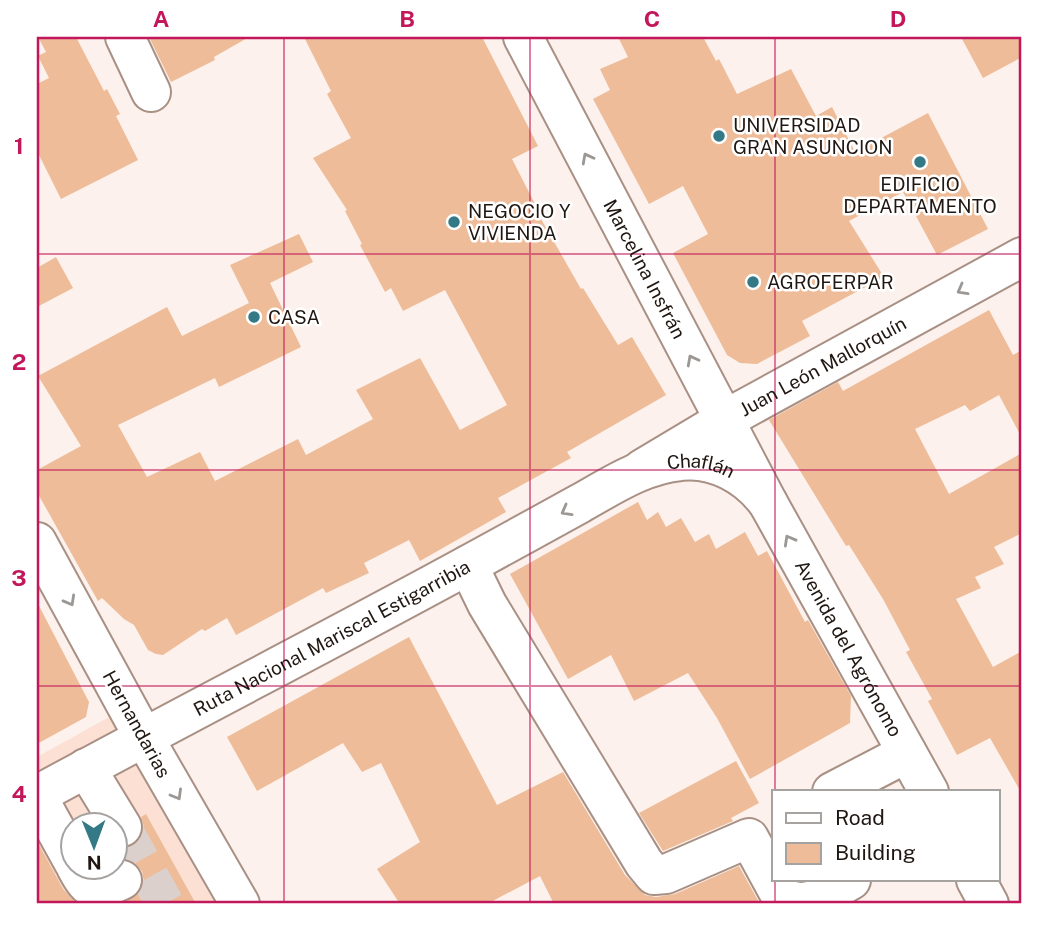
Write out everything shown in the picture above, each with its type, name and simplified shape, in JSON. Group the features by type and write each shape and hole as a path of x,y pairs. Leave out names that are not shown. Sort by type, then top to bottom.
{"main road":[{"path":"125,37 151,92"},
{"name":"Marcelina Insfrán","path":"523,37 768,503"},
{"name":"Juan León Mallorquín","path":"625,478 724,420 1022,257"},
{"name":"Chaflán","path":"625,478 662,464 697,460 747,480 768,503"},
{"name":"Ruta Nacional Mariscal Estigarribia","path":"37,796 143,736 468,565 625,478"},
{"name":"Avenida del Agrónomo","path":"768,503 928,790"},
{"name":"Hernandarias","path":"37,541 143,736 240,904"},
{"path":"468,565 487,604 644,863 654,875 666,874 761,832 772,868"},
{"path":"836,790 907,753"},
{"path":"86,768 112,811"},
{"path":"37,796 60,838"},
{"path":"83,881 92,890 99,890 120,881"},
{"path":"776,881 780,895 789,902 800,904 849,881"},
{"path":"977,881 989,904"}],"shaded area":[{"path":"138,701 252,904 37,904 37,757"}],"building":[{"path":"38,37 76,37 104,91 107,89 120,114 116,116 138,160 61,199 37,151 37,84 49,78 38,56 46,52"},
{"path":"149,37 249,37 214,57 215,60 171,82"},
{"path":"304,37 482,37 538,146 512,159 535,204 533,205 581,289 583,288 618,345 632,337 666,395 567,452 571,458 498,498 506,512 420,561 409,540 364,563 369,573 326,593 323,588 236,635 227,618 205,631 202,629 163,655 156,654 148,650 134,625 102,598 98,601 37,492 37,470 81,446 38,376 167,307 182,336 249,303 230,265 299,234 313,262 270,283 301,347 219,387 215,378 118,425 147,477 200,452 215,481 298,439 306,455 373,419 356,390 420,358 460,430 507,405 445,290 403,311 391,288 385,292 360,245 362,244 345,211 347,210 313,158 351,138 327,94 331,91"},
{"path":"618,37 703,37 716,61 719,59 737,94 791,69 816,116 832,107 855,152 928,113 988,229 937,255 903,192 849,221 884,277 802,321 810,336 757,364 740,363 727,355 673,253 708,234 683,186 649,204 593,99 610,90 600,69 628,57"},
{"path":"961,37 1022,37 1022,57 983,78"},
{"path":"56,257 73,288 37,307 37,268"},
{"path":"989,310 1013,355 1022,350 1022,438 999,395 970,411 965,405 915,429 949,494 1022,453 1022,533 994,547 1004,564 975,577 981,588 956,599 993,667 1022,651 1022,794 990,738 957,755 928,701 932,699 906,652 910,650 883,599 849,545 846,546 769,420 838,382 843,391"},
{"path":"638,502 647,520 658,512 666,527 681,518 695,542 709,534 716,549 745,532 758,556 767,551 805,622 808,620 851,696 850,723 750,779 717,718 688,673 634,701 611,655 568,679 510,574"},
{"path":"37,602 89,702 86,717 37,744"},
{"path":"409,637 497,805 563,772 625,875 645,895 656,897 675,894 739,866 760,904 554,904 540,876 487,904 400,904 377,869 420,842 381,763 362,772 343,743 257,791 227,737"},
{"path":"736,761 759,803 731,818 733,821 663,851 639,813"},
{"path":"146,814 196,904 121,904 139,893 144,882 142,871 130,860 130,847 141,838 144,827 141,817"},
{"path":"37,841 63,889 77,904 37,904"}],"tunnel":[{"path":"130,841 165,904"}],"place":[{"name":"UNIVERSIDAD GRAN ASUNCION","path":"719,136"},
{"name":"EDIFICIO DEPARTAMENTO","path":"920,162"},
{"name":"NEGOCIO Y VIVIENDA","path":"454,222"},
{"name":"AGROFERPAR","path":"753,282"},
{"name":"CASA","path":"254,317"}]}
